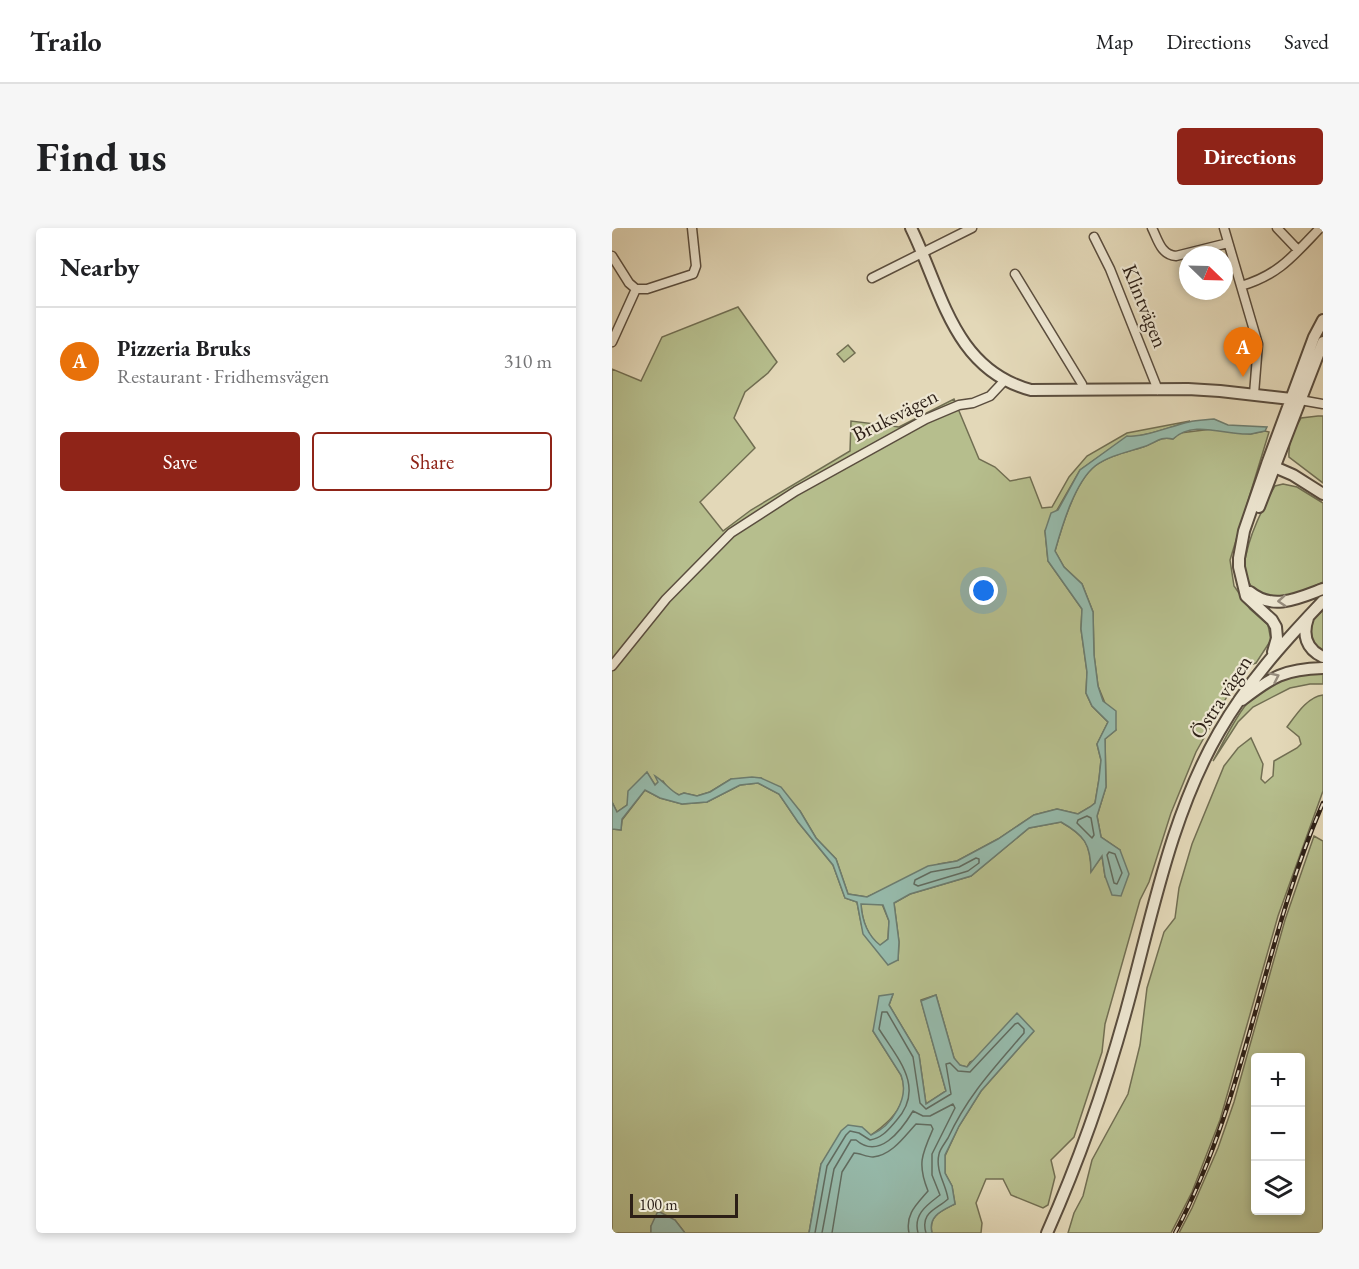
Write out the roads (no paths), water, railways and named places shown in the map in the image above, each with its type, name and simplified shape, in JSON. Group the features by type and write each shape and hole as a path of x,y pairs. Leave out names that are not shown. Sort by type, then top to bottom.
{"street":[{"path":"612,256 629,283 636,289 647,289 693,274 696,266 692,228"},
{"path":"911,228 950,320 960,338 975,356 1005,380 1031,390 1199,390 1254,394 1323,404"},
{"path":"872,278 972,228"},
{"path":"1152,228 1163,250 1167,254 1176,256 1228,243"},
{"path":"1224,228 1257,344 1254,394"},
{"path":"1277,228 1298,250"},
{"path":"1241,286 1274,274 1320,228"},
{"name":"Klintvägen","path":"1094,237 1110,269 1158,390"},
{"path":"1015,274 1082,384 1083,390"},
{"path":"612,342 636,289"},
{"path":"1296,400 1314,337 1323,320"},
{"path":"1272,656 1277,638 1276,627 1272,620 1246,596 1239,567 1241,547 1296,400 1323,342"},
{"name":"Bruksvägen","path":"612,666 666,598 731,533 796,491 926,419 959,405 973,403 990,396 1005,380"},
{"path":"1271,465 1293,475 1323,494"},
{"path":"1243,586 1262,600 1276,602 1290,601 1323,589"},
{"name":"Östra vägen","path":"1047,1233 1105,1084 1176,829 1195,778 1235,706 1272,656 1323,601"},
{"path":"1310,615 1305,625 1305,639 1312,650 1323,657"},
{"path":"1235,706 1274,677 1292,671 1323,668"}],"water":[{"path":"1214,419 1228,425 1267,427 1265,431 1251,434 1191,430 1173,439 1161,439 1100,463 1088,473 1075,493 1055,551 1064,567 1082,584 1093,612 1094,655 1098,686 1103,701 1116,711 1116,730 1105,739 1106,787 1097,816 1101,837 1120,850 1129,874 1121,896 1112,895 1105,876 1102,856 1091,872 1088,847 1075,831 1061,822 1029,828 971,876 910,894 894,903 899,942 898,960 888,965 863,934 857,902 845,898 833,865 798,822 779,794 758,783 740,785 707,802 682,804 660,798 645,790 622,819 621,830 612,829 612,802 617,812 627,805 628,791 647,772 655,785 658,782 655,776 679,795 684,793 697,796 710,792 731,779 761,778 781,787 800,811 816,838 836,859 848,894 867,897 928,866 957,861 998,839 1034,815 1057,809 1078,814 1090,807 1095,803 1099,779 1101,760 1097,744 1108,722 1092,706 1086,693 1087,672 1081,629 1082,609 1048,561 1045,531 1051,513 1058,510 1080,470 1127,436 1141,435 1189,422","holes":["861,904 883,905 889,921 888,939 880,945 866,927"]},
{"path":"893,994 889,1005 919,1055 926,1104 946,1091 921,1001 936,995 954,1058 960,1065 967,1067 1017,1013 1034,1031 981,1091 959,1126 945,1155 945,1173 952,1186 955,1204 934,1218 932,1233 809,1233 821,1164 841,1131 848,1125 862,1127 871,1135 886,1125 901,1102 903,1084 901,1075 873,1031 879,996"},
{"path":"658,1211 675,1220 685,1233 651,1233 651,1226"}],"railway":[{"path":"1175,1233 1200,1182 1220,1129 1284,910 1323,803"}],"place":[{"name":"Pizzeria Bruks","path":"1243,377"}]}
